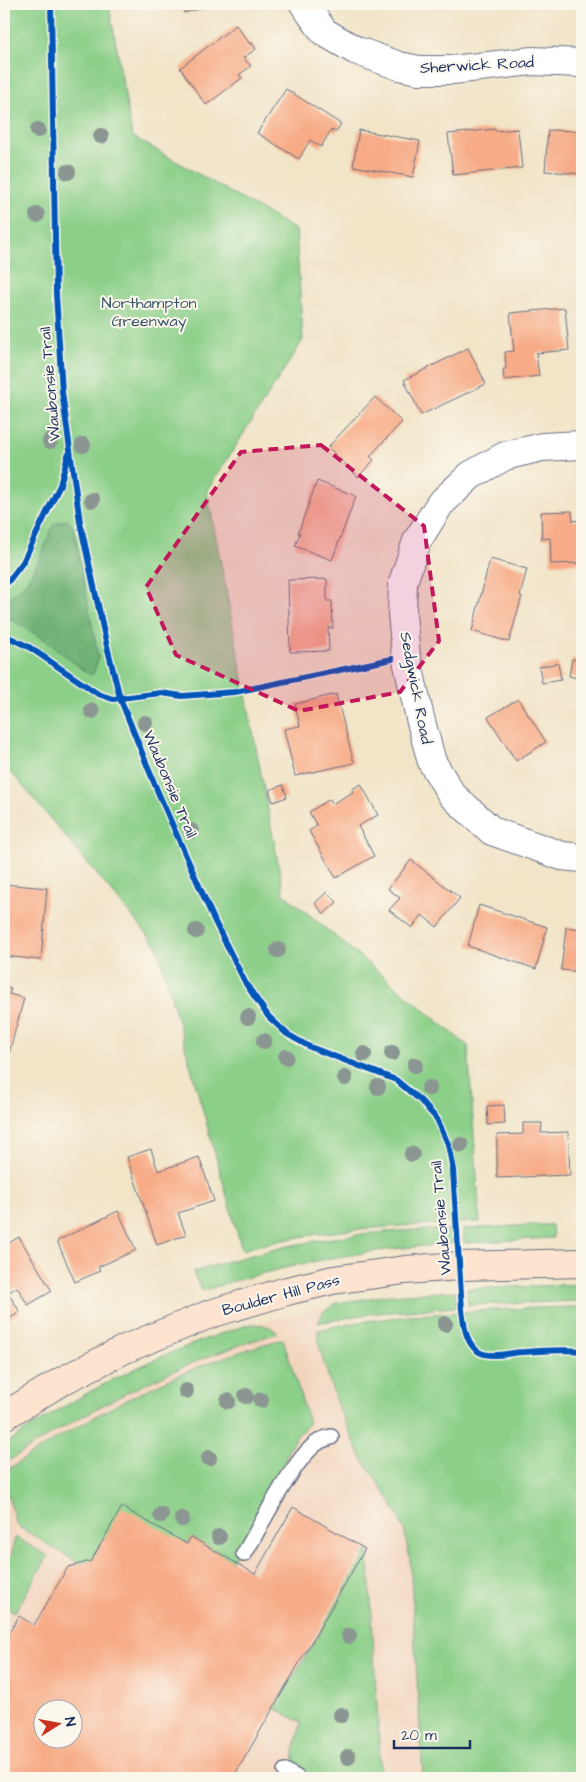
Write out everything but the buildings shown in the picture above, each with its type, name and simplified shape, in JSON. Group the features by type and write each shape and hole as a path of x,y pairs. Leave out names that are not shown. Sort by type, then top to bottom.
{"street":[{"name":"Sherwick Road","path":"304,4 324,32 355,50 398,66 419,70 452,70 532,61 582,63"},
{"name":"Sedgwick Road","path":"582,445 542,447 505,456 471,475 440,504 417,541 403,582 402,614 406,656 432,762 452,795 492,831 562,856 582,858"},
{"name":"Boulder Hill Pass","path":"4,1416 62,1381 125,1349 210,1314 287,1291 333,1280 405,1270 460,1266 582,1263"}],"lane":[{"path":"244,1554 288,1478 304,1456 320,1442 331,1437"}],"highlighted area":[{"path":"321,445 424,526 439,641 400,692 299,711 176,655 146,587 241,452"}],"shaded area":[{"path":"324,1307 318,1323 318,1339 336,1402 361,1457 392,1504 404,1529 410,1560 423,1778 4,1778 4,1445 74,1400 185,1347 251,1324"}],"green space":[{"name":"Northampton Greenway","path":"4,4 109,4 132,136 296,230 303,340 207,491 284,894 468,1046 480,1222 360,1229 300,1237 242,1250 157,946 12,773 4,772"},
{"path":"67,520 73,526 96,645 98,659 93,674 88,674 48,642 9,618 4,611 10,598 27,581 42,553 54,524"},
{"path":"552,1225 553,1238 464,1243 463,1229"},
{"path":"451,1230 452,1244 419,1246 326,1259 233,1281 202,1291 193,1272 224,1262 320,1240 385,1232"},
{"path":"582,1284 582,1301 468,1305 467,1289"},
{"path":"455,1291 457,1307 367,1314 318,1323 323,1312 337,1303 390,1295"},
{"path":"582,1307 582,1778 423,1778 410,1560 404,1529 392,1504 361,1457 336,1402 320,1350 318,1330 372,1320 408,1316 508,1309"},
{"path":"251,1324 272,1328 278,1333 205,1358 136,1388 36,1443 4,1464 4,1445 75,1400 161,1357"},
{"path":"283,1339 309,1423 297,1436 288,1451 275,1487 232,1561 191,1537 187,1544 80,1564 16,1525 5,1485 4,1472 39,1449 140,1393 210,1363"},
{"path":"15,1537 48,1556 15,1612 4,1606 4,1571 12,1554"},
{"path":"368,1549 381,1778 310,1778 305,1776 296,1767 294,1761 294,1751 301,1722 273,1708 311,1648"}],"cycle path":[{"name":"Waubonsie Trail","path":"51,4 56,294 62,392 80,522 120,698 157,790 215,922 246,984 268,1016 287,1034 310,1047 396,1080 420,1100 437,1119 448,1144 453,1170 462,1310 466,1333 471,1344 479,1352 489,1355 553,1350 582,1351"},
{"path":"4,587 23,562 60,485 68,455"},
{"path":"4,635 29,647 98,694 113,699 161,693 182,696 235,692 392,659"}]}
